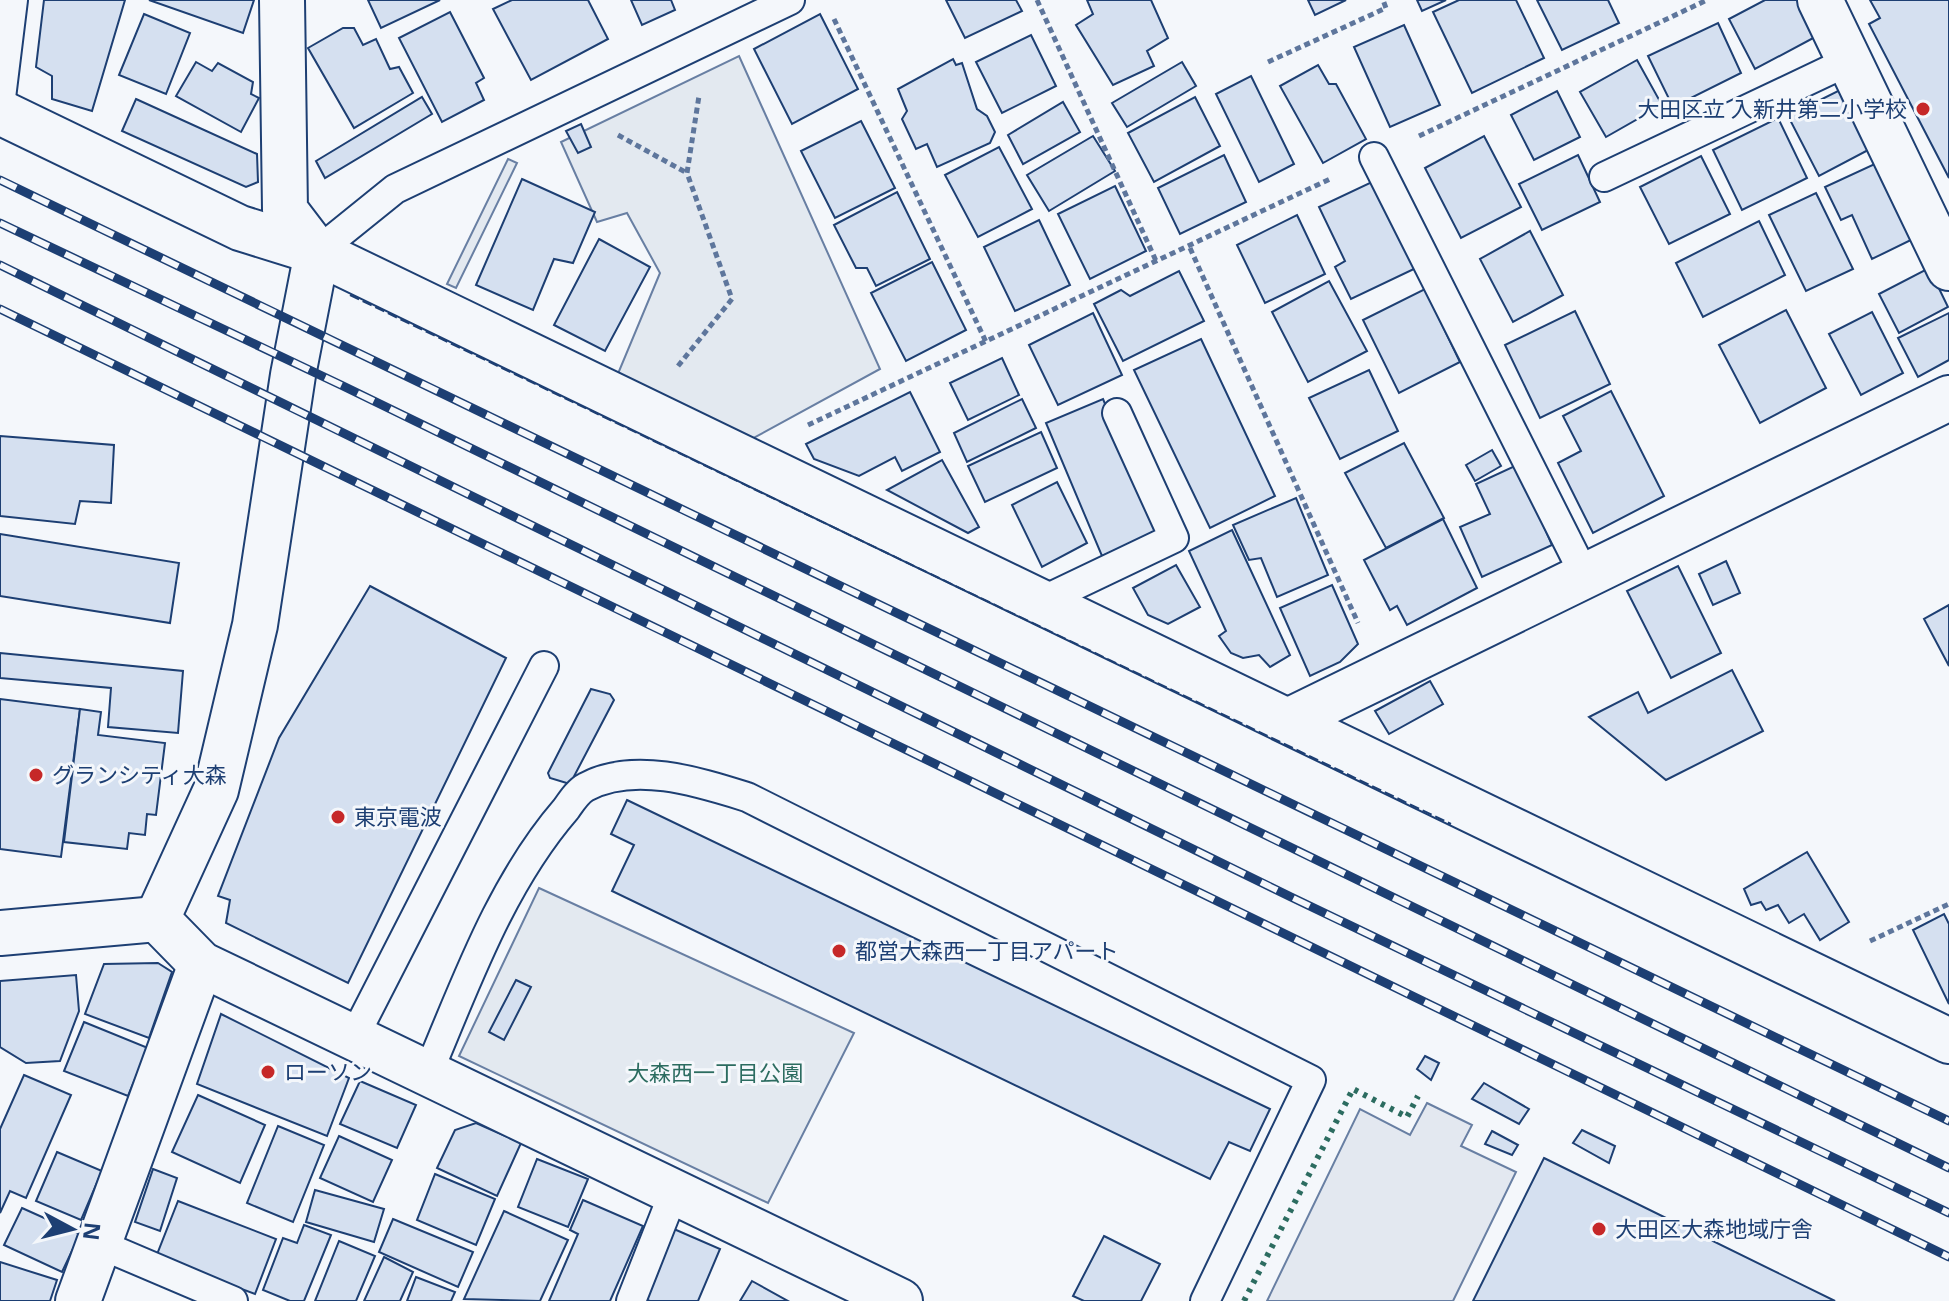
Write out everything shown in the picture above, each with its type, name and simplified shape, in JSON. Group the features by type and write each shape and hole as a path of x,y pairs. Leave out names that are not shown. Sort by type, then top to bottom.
{"street":[{"path":"157,919 216,790 255,625 295,360 317,252 285,210 282,0"},
{"path":"1820,0 1949,268"},
{"path":"0,109 240,228 317,252 1949,1041"},
{"path":"1290,720 1949,398"},
{"path":"0,933 157,919"},
{"path":"157,919 201,964 900,1301"},
{"path":"78,1301 201,964"}],"lane":[{"path":"0,109 13,0"},
{"path":"317,252 395,189 790,0"},
{"path":"1604,177 1849,61"},
{"path":"1374,157 1585,576"},
{"path":"1042,601 1174,538 1117,413"},
{"path":"354,1037 544,666"},
{"path":"428,1073 501,908 541,838 585,787 629,776 690,780 747,797 1311,1080 1205,1301"},
{"path":"631,1301 674,1192"},
{"path":"99,1244 233,1301"}],"path":[{"path":"1037,0 1157,263"},
{"path":"1268,62 1386,8 1383,0"},
{"path":"741,456 1190,248 1374,157 1707,0"},
{"path":"832,14 986,342"},
{"path":"644,409 732,299 687,173 708,39"},
{"path":"566,107 687,173"},
{"path":"1190,248 1382,675"},
{"path":"1804,973 1949,904"}],"green space":[{"path":"739,56 880,369 750,440 617,376 660,273 627,213 597,222 561,142"},
{"path":"508,159 517,163 456,288 447,284"},
{"name":"大森西一丁目公園","path":"539,888 854,1033 768,1203 459,1056"}],"shaded area":[{"path":"1427,1103 1472,1125 1461,1146 1516,1172 1453,1301 1267,1301 1360,1109 1410,1135"}],"building":[{"path":"44,0 125,0 92,111 52,99 52,76 36,67"},
{"path":"149,0 254,0 243,33"},
{"path":"368,0 440,0 381,28"},
{"path":"512,0 588,0 608,39 531,80 493,9"},
{"path":"631,0 671,0 675,10 642,25"},
{"path":"946,0 1016,0 1022,11 965,38"},
{"path":"1087,0 1151,0 1168,38 1147,51 1154,66 1113,85 1076,25 1093,14"},
{"path":"1308,0 1346,0 1315,15"},
{"path":"1417,0 1446,0 1422,11"},
{"path":"1459,0 1516,0 1544,58 1472,93 1433,12"},
{"path":"1537,0 1608,0 1619,23 1562,50"},
{"path":"1765,0 1798,0 1817,36 1755,69 1729,19"},
{"name":"大田区立 入新井第二小学校","path":"1870,0 1949,0 1949,178 1869,24 1880,18"},
{"path":"450,12 484,78 476,83 484,100 442,122 399,38"},
{"path":"144,14 190,33 166,94 119,75"},
{"path":"820,14 858,89 792,124 754,49"},
{"path":"1718,23 1741,73 1673,107 1648,56"},
{"path":"1404,25 1440,105 1390,127 1354,47"},
{"path":"343,28 354,28 363,45 376,39 390,69 399,67 413,93 354,128 308,48"},
{"path":"1031,35 1056,86 1002,113 976,62"},
{"path":"953,59 956,65 962,63 977,109 987,116 995,132 990,143 937,167 927,144 916,149 902,119 907,111 898,89"},
{"path":"1637,60 1662,105 1606,137 1580,92"},
{"path":"196,62 212,71 218,63 253,82 251,94 259,98 241,132 176,96"},
{"path":"1182,62 1196,86 1127,127 1112,103"},
{"path":"1318,65 1329,84 1336,84 1366,139 1323,163 1280,86"},
{"path":"1251,76 1294,164 1259,182 1216,94"},
{"path":"1842,89 1872,148 1819,176 1788,116"},
{"path":"1557,91 1580,137 1534,160 1511,115"},
{"path":"422,97 432,114 325,178 316,161"},
{"path":"1195,97 1220,146 1154,182 1128,133"},
{"path":"136,99 257,154 258,182 246,187 122,131"},
{"path":"1063,102 1080,132 1023,164 1008,135"},
{"path":"1778,118 1807,178 1742,210 1713,150"},
{"path":"861,121 895,188 835,218 801,151"},
{"path":"581,124 591,147 578,153 566,131"},
{"path":"1093,136 1115,171 1049,211 1027,175"},
{"path":"1484,136 1521,207 1461,238 1425,168"},
{"path":"999,147 1032,209 978,237 945,175"},
{"path":"1224,155 1246,202 1180,234 1158,188"},
{"path":"1578,155 1600,202 1542,230 1519,184"},
{"path":"1701,156 1730,214 1669,244 1640,187"},
{"path":"1879,162 1915,238 1872,259 1852,215 1841,220 1825,187"},
{"path":"522,179 595,212 573,263 554,259 533,310 476,285"},
{"path":"1374,181 1416,268 1351,299 1335,267 1345,261 1319,207"},
{"path":"1115,186 1146,251 1090,279 1058,214"},
{"path":"897,192 930,259 876,286 867,268 856,268 834,225"},
{"path":"1816,193 1853,269 1806,291 1769,215"},
{"path":"1297,215 1325,274 1265,303 1237,245"},
{"path":"1039,220 1070,285 1015,311 984,247"},
{"path":"1759,221 1785,275 1703,317 1676,263"},
{"path":"1530,231 1563,295 1513,322 1480,259"},
{"path":"599,239 650,267 605,351 554,325"},
{"path":"932,262 966,330 906,361 871,293"},
{"path":"1929,268 1948,307 1899,333 1879,294"},
{"path":"1179,271 1204,321 1123,361 1094,304 1121,290 1130,296"},
{"path":"1329,281 1367,351 1308,382 1272,312"},
{"path":"1425,289 1460,362 1399,393 1363,320"},
{"path":"1786,310 1826,388 1760,423 1719,345"},
{"path":"1575,311 1610,384 1540,418 1505,345"},
{"path":"1872,312 1903,373 1861,395 1829,334"},
{"path":"1093,313 1122,375 1058,405 1029,345"},
{"path":"1949,313 1949,360 1918,377 1898,338"},
{"path":"1201,339 1275,496 1210,528 1134,370"},
{"path":"1002,358 1019,395 968,420 950,383"},
{"path":"1369,370 1398,431 1340,459 1309,398"},
{"path":"1611,391 1664,496 1593,533 1558,463 1581,451 1563,416"},
{"path":"910,392 940,452 902,471 895,457 859,476 814,459 806,444"},
{"path":"1022,399 1036,428 967,462 954,433"},
{"path":"1103,399 1159,533 1102,556 1046,423"},
{"path":"1041,432 1057,468 985,502 968,466"},
{"path":"0,436 114,445 111,503 80,501 75,524 0,516"},
{"path":"1404,443 1444,518 1386,548 1345,473"},
{"path":"1492,450 1501,466 1475,481 1466,465"},
{"path":"942,460 979,527 968,533 887,490"},
{"path":"1517,465 1552,545 1482,577 1460,527 1490,514 1476,484"},
{"path":"1057,482 1087,543 1042,567 1012,505"},
{"path":"1296,498 1328,575 1277,597 1261,558 1249,560 1233,525"},
{"path":"1443,519 1477,588 1407,625 1397,606 1390,610 1364,560"},
{"path":"1232,530 1290,655 1270,667 1259,655 1243,658 1231,653 1219,636 1226,631 1189,551"},
{"path":"0,534 179,563 170,623 0,596"},
{"path":"1726,561 1740,593 1713,605 1699,574"},
{"path":"1176,565 1200,607 1168,624 1148,615 1133,588"},
{"path":"1678,566 1721,653 1671,678 1627,591"},
{"path":"1332,585 1358,644 1340,662 1310,676 1280,608"},
{"name":"東京電波","path":"370,586 506,658 348,983 226,923 230,900 218,896 279,738"},
{"path":"1949,605 1949,666 1924,619"},
{"path":"0,653 183,671 178,733 108,727 111,688 0,678"},
{"path":"1732,670 1763,731 1666,780 1589,717 1638,692 1648,713"},
{"path":"1430,681 1443,704 1389,734 1375,711"},
{"path":"591,689 610,694 614,700 570,784 550,778 548,773"},
{"name":"グランシティ大森","path":"0,699 80,709 61,857 0,849"},
{"path":"80,709 101,712 98,735 165,743 156,815 147,814 145,835 129,833 127,849 64,842"},
{"name":"都営大森西一丁目アパート","path":"627,800 1270,1109 1250,1151 1229,1142 1210,1179 612,891 634,845 611,834"},
{"path":"1807,852 1849,922 1820,940 1804,914 1789,923 1778,905 1766,910 1761,902 1751,905 1744,889"},
{"path":"1944,914 1949,924 1949,1004 1913,930"},
{"path":"158,963 172,972 149,1038 85,1014 104,964"},
{"path":"76,975 79,1011 60,1061 26,1063 0,1047 0,981"},
{"path":"516,980 531,987 504,1040 489,1032"},
{"path":"221,1014 349,1078 327,1136 197,1084"},
{"path":"84,1022 148,1048 128,1096 64,1071"},
{"path":"1425,1056 1439,1063 1431,1080 1417,1069"},
{"path":"24,1075 71,1095 26,1198 10,1191 0,1213 0,1129"},
{"path":"360,1081 416,1105 397,1148 340,1124"},
{"path":"1484,1083 1529,1109 1519,1124 1472,1099"},
{"path":"198,1095 265,1125 240,1183 172,1152"},
{"path":"476,1123 521,1143 497,1196 437,1168 455,1130"},
{"path":"278,1126 324,1145 293,1222 247,1203"},
{"path":"1582,1130 1615,1146 1609,1163 1573,1143"},
{"path":"1492,1131 1518,1145 1512,1155 1485,1144"},
{"path":"339,1136 392,1160 373,1202 320,1178"},
{"path":"57,1152 102,1171 81,1220 36,1201"},
{"name":"大田区大森地域庁舎","path":"1544,1158 1835,1301 1473,1301"},
{"path":"537,1159 588,1179 568,1227 518,1207"},
{"path":"153,1169 177,1178 160,1231 135,1222"},
{"path":"435,1174 495,1199 476,1245 417,1220"},
{"path":"315,1190 384,1209 374,1242 306,1222"},
{"path":"583,1200 643,1226 610,1301 549,1301 578,1234 570,1230"},
{"path":"178,1201 276,1239 255,1294 156,1257"},
{"path":"22,1208 80,1234 62,1272 4,1245"},
{"path":"504,1211 568,1240 540,1301 464,1299"},
{"path":"393,1219 473,1252 458,1287 379,1252"},
{"path":"304,1225 331,1235 304,1301 290,1301 263,1290 283,1238 297,1243"},
{"path":"667,1226 720,1249 698,1301 650,1301 638,1297"},
{"path":"1104,1236 1160,1264 1141,1301 1084,1301 1073,1296"},
{"path":"339,1241 375,1256 356,1301 315,1301"},
{"path":"384,1257 413,1272 400,1301 364,1301"},
{"path":"0,1262 57,1280 50,1301 0,1301"},
{"path":"416,1277 455,1292 451,1301 407,1301"},
{"path":"752,1281 788,1301 740,1301"}],"railway":[{"path":"0,180 1949,1121"},
{"path":"0,223 341,385 1949,1168"},
{"path":"0,265 1291,897 1949,1213"},
{"path":"0,309 1949,1257"}],"hedge":[{"path":"1244,1301 1353,1089 1407,1117 1418,1096"}],"fence":[{"path":"350,295 1451,824"}],"place":[{"name":"大田区立 入新井第二小学校","path":"1923,109"},
{"name":"グランシティ大森","path":"36,775"},
{"name":"東京電波","path":"338,817"},
{"name":"都営大森西一丁目アパート","path":"839,951"},
{"name":"ローソン","path":"268,1072"},
{"name":"大田区大森地域庁舎","path":"1599,1229"}]}
